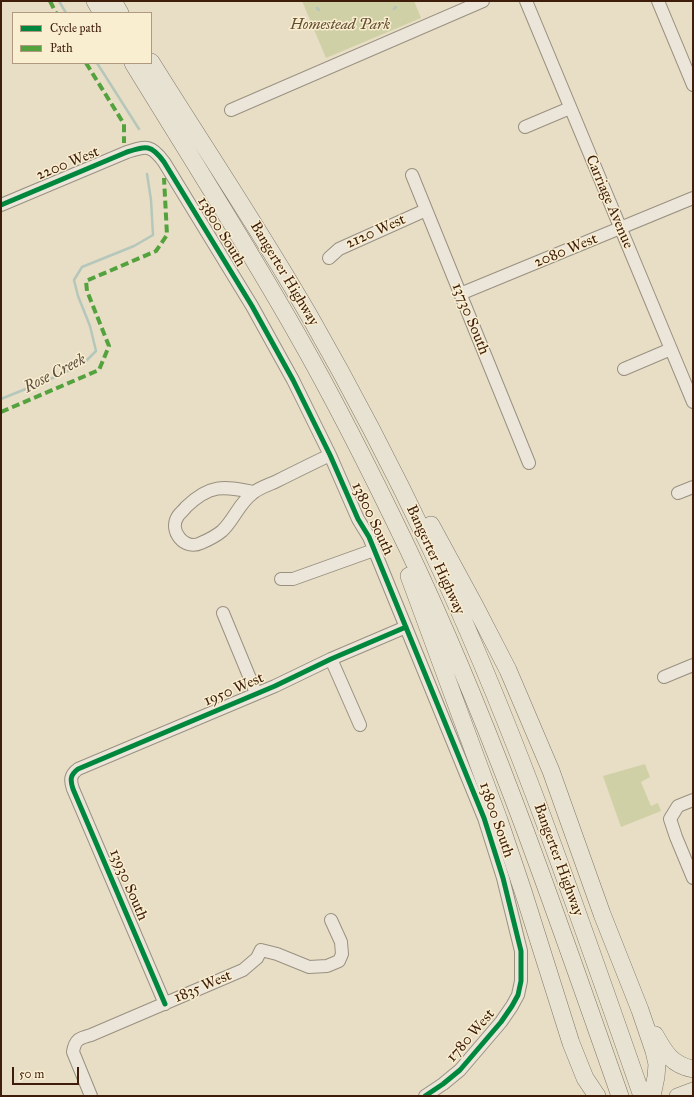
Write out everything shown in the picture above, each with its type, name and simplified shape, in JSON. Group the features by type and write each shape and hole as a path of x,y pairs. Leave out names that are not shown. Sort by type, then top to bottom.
{"highway":[{"path":"95,1 101,12"},
{"path":"113,1 119,12"},
{"name":"Bangerter Highway","path":"134,64 269,284 299,336 361,453 428,594 482,717 521,817 620,1096"},
{"name":"Bangerter Highway","path":"152,64 289,281 327,347 431,549 489,681 551,839 642,1096"},
{"path":"357,403 393,457 413,491 475,606 511,677 551,771 610,935 640,1010 654,1051 657,1064 652,1096"},
{"path":"361,453 393,532 501,828 539,940 571,1043 586,1078 597,1096"},
{"path":"640,1010 662,1048 672,1060 682,1067 693,1069"},
{"path":"571,1043 580,1096"}],"main road":[{"path":"678,1096 693,1090"}],"street":[{"path":"231,110 467,4 484,1"},
{"name":"Carriage Avenue","path":"526,1 693,402"},
{"path":"658,1 693,85"},
{"path":"525,127 570,108"},
{"name":"2200 West","path":"1,205 127,152 144,147"},
{"name":"13800 South","path":"144,147 150,148 156,152 164,162 232,273 293,380 330,455 358,519 369,537 484,818 515,924 521,952 521,982"},
{"name":"13730 South","path":"412,175 529,463"},
{"name":"2080 West","path":"460,294 621,229 693,198"},
{"name":"2120 West","path":"329,258 338,249 426,210"},
{"path":"624,369 671,349"},
{"path":"253,492 232,488 218,488 204,493 177,516 175,527 178,536 187,544 196,546 223,530 241,504 253,492 330,455"},
{"path":"678,493 693,487"},
{"path":"282,579 293,579 374,550"},
{"path":"223,613 256,693"},
{"name":"1950 West","path":"71,776 78,769 275,686 331,659 406,627"},
{"path":"331,659 360,725"},
{"path":"664,677 693,664"},
{"name":"13930 South","path":"71,776 71,782 165,1004"},
{"path":"693,800 678,806 670,820 693,878"},
{"name":"1835 West","path":"91,1096 73,1052 74,1045 80,1038 91,1035 243,970 257,958 261,950 277,954 309,967 327,966 339,961 342,954 341,942 331,920"},
{"name":"1780 West","path":"425,1096 460,1070 501,1022 518,995 521,982"}],"green space":[{"name":"Homestead Park","path":"302,1 414,1 421,18 326,58"},
{"path":"645,764 650,777 641,782 651,806 658,803 661,811 621,827 603,776"}],"waterway":[{"name":"Rose Creek","path":"59,1 65,12"},
{"name":"Rose Creek","path":"98,64 139,129"},
{"name":"Rose Creek","path":"1,399 60,375 85,362 96,351 90,326 78,296 74,280 82,267 134,246 153,235 151,200 147,174"}],"marked path":[{"path":"50,1 56,12"},
{"path":"87,64 124,124 124,143"},
{"path":"1,412 99,370 109,346 87,291 86,281 156,251 167,235 164,178"}],"cycle path":[{"path":"1,205 127,152 139,148 152,149 164,162 252,306 293,380 330,455 358,519 369,537 484,818 503,878 521,951 521,981 518,995 512,1006 501,1022 460,1070 425,1096"},
{"path":"165,1004 73,789 71,783 73,773 78,769 275,686 331,659 406,627"}]}
